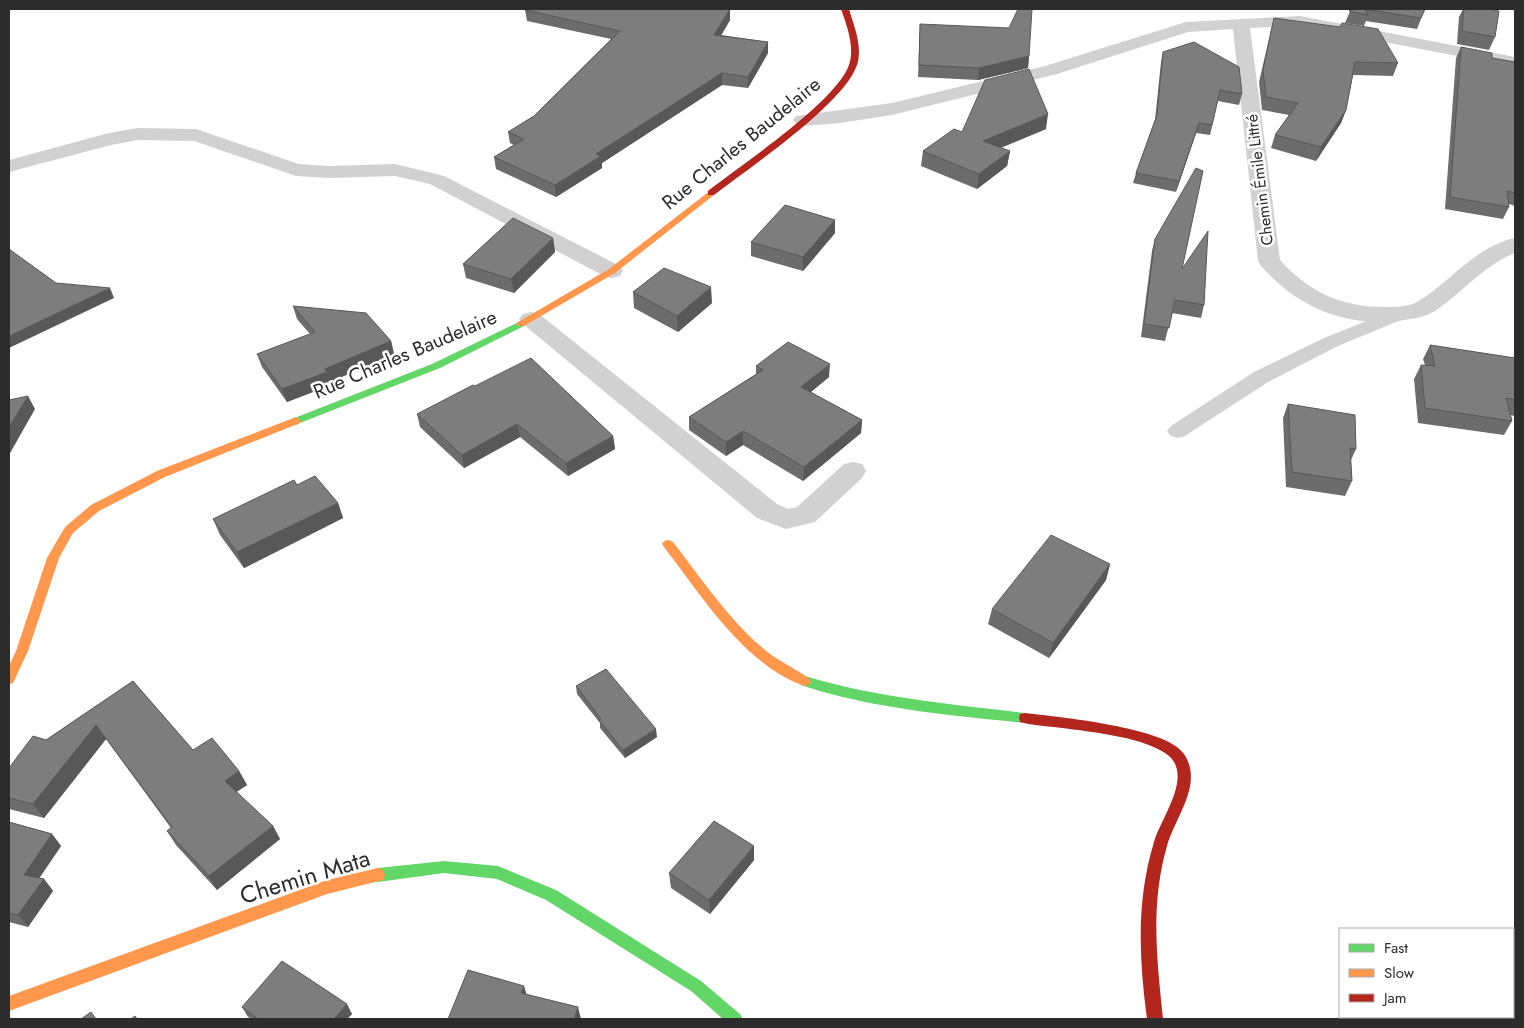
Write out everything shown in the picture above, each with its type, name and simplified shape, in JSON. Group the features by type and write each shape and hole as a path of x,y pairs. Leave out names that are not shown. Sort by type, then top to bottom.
{"main road":[{"name":"Rue Charles Baudelaire","path":"9,679 22,651 53,558 69,530 96,508 161,474 436,366 531,319 612,271 803,120 846,80 854,58 854,36 845,9"},
{"path":"668,544 732,627 773,662 800,679 823,687 887,701 1099,727 1165,746 1178,755 1184,770 1184,785 1162,838 1152,878 1146,921 1149,976 1155,1019"},
{"name":"Chemin Mata","path":"9,1004 327,887 383,874 444,866 498,873 551,895 696,986 735,1019"}],"street":[{"path":"803,120 840,117 892,108 1051,70 1186,27 1219,24 1300,21 1515,62"},
{"name":"Chemin Émile Littré","path":"1241,24 1269,260 1282,278 1306,296 1340,311 1376,315 1400,313 1423,308 1482,260 1515,245"},
{"path":"9,166 109,139 156,133 196,135 296,170 328,172 395,170 437,180 612,271"},
{"path":"531,319 766,510 786,519 805,515 853,471"}],"lane":[{"path":"1178,431 1260,377 1331,342 1400,313"}],"building":[{"path":"526,9 730,9 714,35 768,42 748,77 722,73 596,154 601,156 555,185 494,157 524,139 508,132 534,116 620,31"},
{"path":"1018,9 1032,9 1029,56 979,68 919,65 920,24 1009,28"},
{"path":"1351,9 1364,9 1368,15 1349,11"},
{"path":"1364,9 1425,9 1421,18"},
{"path":"1464,9 1499,11 1495,37 1462,31"},
{"path":"1274,18 1340,27 1342,23 1378,29 1398,63 1355,62 1346,110 1321,147 1275,135 1298,103 1266,97 1263,70"},
{"path":"1194,42 1239,67 1242,94 1220,90 1212,125 1199,123 1179,181 1136,173 1157,115 1163,52"},
{"path":"1461,47 1492,53 1492,58 1515,62 1515,193 1507,191 1509,207 1450,197"},
{"path":"1029,69 1048,114 983,141 1010,151 979,174 923,151 954,129 962,132 985,80"},
{"path":"1196,168 1203,171 1182,269 1208,231 1204,305 1175,300 1169,328 1144,324 1155,239"},
{"path":"785,205 835,220 803,257 751,242"},
{"path":"513,218 553,238 511,279 463,264"},
{"path":"9,249 56,283 110,288 9,336"},
{"path":"664,268 711,287 677,316 633,292"},
{"path":"293,306 366,313 391,341 325,369 327,372 282,389 257,354 315,332"},
{"path":"788,342 830,364 801,387 862,420 804,467 743,431 726,442 689,417 763,370 756,366"},
{"path":"1430,345 1515,358 1515,400 1506,398 1512,421 1425,408 1421,365 1435,366"},
{"path":"531,358 613,436 566,463 517,424 462,455 417,414 473,385 475,386"},
{"path":"28,396 9,427 9,400"},
{"path":"1288,404 1355,415 1356,449 1350,448 1352,481 1292,472"},
{"path":"315,476 338,503 237,552 213,519 294,480 297,485"},
{"path":"1051,535 1110,564 1053,643 992,609"},
{"path":"606,669 656,729 623,750 599,720 601,719 576,686"},
{"path":"133,681 193,750 212,738 239,771 225,781 273,826 209,876 167,831 172,827 96,725 33,804 9,798 9,768 33,736 46,740"},
{"path":"714,821 754,846 709,900 669,873"},
{"path":"9,822 52,834 24,875 44,879 18,915 9,913"},
{"path":"282,961 347,1004 334,1019 258,1019 242,1007"},
{"path":"468,970 524,986 521,993 578,1007 574,1019 448,1019"},
{"path":"91,1012 96,1019 81,1019"}],"traffic: fast":[{"path":"296,421 436,366 521,324"},
{"path":"805,681 859,696 886,701 1025,718"},
{"path":"378,875 444,867 498,873 551,895 696,986 735,1019"}],"traffic: slow":[{"path":"521,324 612,271 711,193"},
{"path":"9,679 22,651 53,558 69,530 95,508 161,474 296,421"},
{"path":"668,544 730,622 748,641 766,658 786,672 805,681"},
{"path":"9,1004 327,887 378,875"}],"traffic: jam":[{"path":"711,193 790,132 846,79 853,65 855,51 845,9"},
{"path":"1025,718 1107,730 1152,741 1169,748 1179,756 1184,765 1185,776 1183,786 1155,861 1148,905 1149,973 1155,1019"}]}
